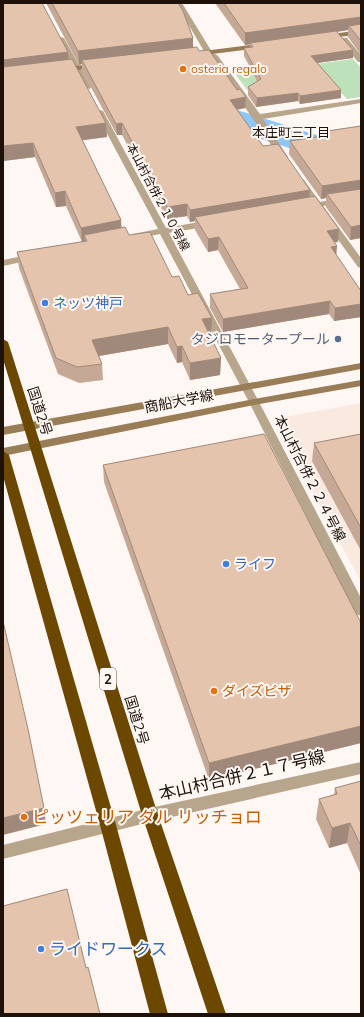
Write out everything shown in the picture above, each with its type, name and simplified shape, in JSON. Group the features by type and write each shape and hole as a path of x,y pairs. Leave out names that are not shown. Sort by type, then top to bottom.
{"highway":[{"name":"国道2号","path":"3,342 150,815 217,1014"},
{"path":"3,453 108,825 159,1014"}],"street":[{"path":"179,3 209,53 215,58 264,126 268,136 361,265"},
{"name":"本山村合併２１０号線","path":"55,29 254,402"},
{"path":"316,38 361,32"},
{"path":"339,35 361,60"},
{"path":"186,56 270,44"},
{"path":"54,70 108,64"},
{"path":"257,117 361,101"},
{"path":"294,209 361,197"},
{"path":"124,239 217,222"},
{"path":"3,263 41,255"},
{"name":"商船大学線","path":"3,431 361,366"},
{"name":"商船大学線","path":"3,453 35,445 254,402 361,383"},
{"name":"本山村合併２２４号線","path":"254,402 361,611"},
{"name":"本山村合併２１７号線","path":"3,852 150,815 361,768"}],"shaded area":[{"path":"361,403 361,582 274,419"}],"green space":[{"path":"353,59 361,68 361,97 347,99 329,80 248,91 236,75"}],"building":[{"path":"3,3 42,3 68,52 3,60"},
{"path":"52,3 178,3 183,11 193,38 78,51"},
{"path":"224,3 361,3 361,17 245,33"},
{"path":"361,24 361,41 349,26"},
{"path":"336,31 353,50 311,56 341,90 300,96 298,93 257,98 248,87 261,79 244,48 253,47 250,43"},
{"path":"197,47 199,51 209,50 237,90 240,89 246,97 230,100 263,146 278,144 310,190 190,210 187,204 167,207 122,123 116,124 82,60"},
{"path":"72,59 106,123 76,127 121,220 81,228 65,191 55,193 33,143 3,146 3,67"},
{"path":"361,126 361,180 322,186 290,141 330,135 327,131"},
{"path":"361,189 361,225 351,227 327,194"},
{"path":"315,196 339,229 327,231 337,246 331,247 361,291 361,304 335,308 330,301 223,319 210,294 248,288 219,237 208,239 195,217"},
{"path":"125,227 129,235 150,232 172,277 179,276 188,295 198,293 212,318 202,319 221,358 190,363 182,346 177,347 168,327 92,340 102,364 77,367 56,358 17,252 87,241 84,235"},
{"name":"ライフ","path":"264,434 361,623 361,726 209,763 103,465"},
{"path":"361,434 361,528 314,443"},
{"path":"3,621 28,729 44,808 3,818"},
{"path":"361,781 361,846 350,823 332,828 319,799 337,794 335,788"},
{"name":"ライドワークス","path":"67,889 86,968 88,967 100,1014 3,1014 3,906"}],"waterway":[{"path":"183,103 361,160"}],"place":[{"name":"osteria regalo","path":"183,69"},
{"name":"ネッツ神戸","path":"45,303"},
{"name":"タジロモータープール","path":"338,339"},
{"name":"ライフ","path":"226,564"},
{"name":"ダイズピザ","path":"214,691"},
{"name":"ピッツェリア ダル リッチョロ","path":"24,817"},
{"name":"ライドワークス","path":"41,949"}],"district":[{"name":"本庄町三丁目","path":"291,132"}]}
